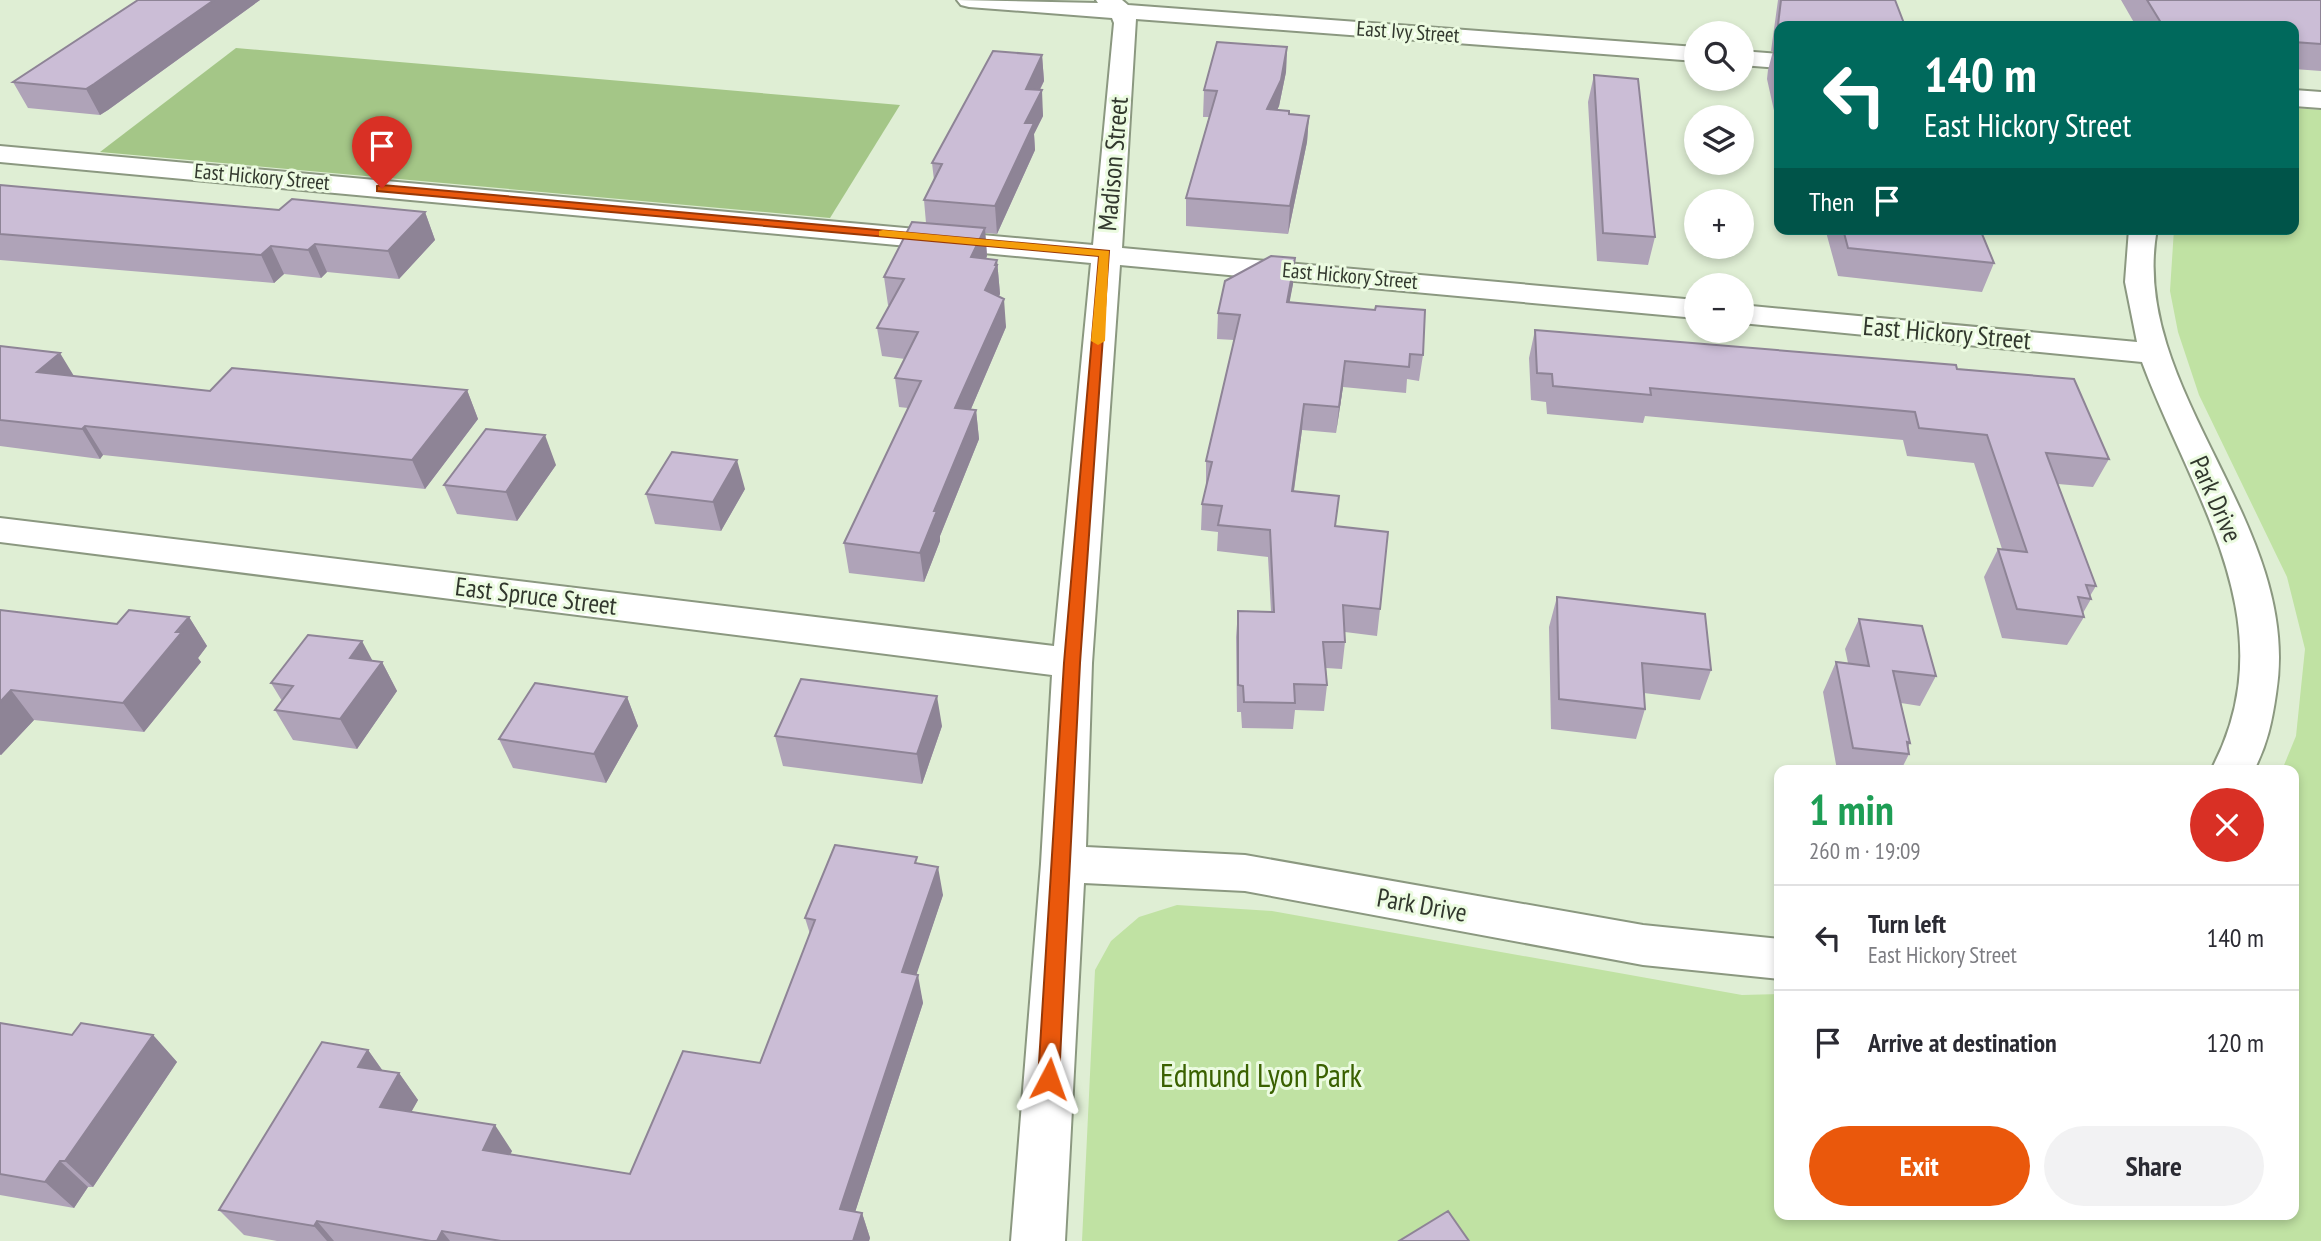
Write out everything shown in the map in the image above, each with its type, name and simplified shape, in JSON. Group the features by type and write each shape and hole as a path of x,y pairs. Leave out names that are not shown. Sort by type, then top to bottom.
{"street":[{"name":"East Ivy Street","path":"969,0 1114,5 1684,53"},
{"name":"Madison Street","path":"1038,1241 1063,864 1072,663 1126,23 1114,5"},
{"path":"1754,59 1774,61"},
{"path":"2299,99 2321,100"},
{"name":"East Hickory Street","path":"0,154 1684,308"},
{"name":"Park Drive","path":"2143,235 2140,285 2152,353 2173,406 2228,525 2255,595 2262,659 2248,745 2235,765"},
{"name":"East Hickory Street","path":"1754,315 2152,353"},
{"name":"East Spruce Street","path":"0,530 1072,663"},
{"name":"Park Drive","path":"1063,864 1245,873 1643,946 1774,958"}],"green space":[{"path":"236,48 900,105 830,218 100,152"},
{"name":"Edmund Lyon Park","path":"2299,108 2321,110 2321,1241 1082,1241 1095,970 1111,941 1139,917 1177,905 1272,911 1742,995 1774,994 1774,1220 2299,1220 2299,765 2284,765 2296,736 2305,649 2287,577 2199,395 2178,332 2170,291 2174,235 2299,235"}],"building":[{"path":"138,0 214,0 86,89 13,82"},
{"path":"1781,0 1895,0 1903,21 1778,21"},
{"path":"2147,0 2321,0 2321,44 2299,42 2299,21 2160,21"},
{"path":"1217,42 1287,47 1281,80 1267,109 1309,116 1290,206 1186,198 1217,91 1204,90"},
{"path":"993,51 1042,55 1026,89 1042,90 1025,123 1034,123 995,206 924,200 942,164 932,163"},
{"path":"1594,75 1638,79 1655,237 1603,233"},
{"path":"0,185 279,210 292,199 425,212 388,251 315,244 308,250 271,246 261,255 0,234"},
{"path":"912,222 985,228 971,257 997,260 985,290 1004,299 955,408 976,410 934,511 937,511 920,553 844,543 921,381 895,378 918,332 877,328 904,279 884,277"},
{"path":"1845,235 1982,235 1994,263 1848,248"},
{"path":"1271,256 1295,258 1287,302 1375,310 1376,306 1425,310 1423,355 1410,354 1409,367 1345,361 1339,407 1304,404 1292,491 1339,496 1335,526 1388,532 1380,609 1343,605 1345,642 1323,642 1327,685 1294,684 1295,703 1244,702 1243,686 1238,685 1238,611 1274,612 1270,530 1218,525 1222,506 1202,504 1212,462 1206,461 1240,315 1218,313 1225,281"},
{"path":"1535,330 1956,365 1957,369 2074,379 2109,459 2046,453 2096,586 2086,585 2091,599 2078,597 2084,617 2017,609 1998,549 2027,552 1987,435 1919,428 1915,412 1650,388 1651,395 1553,386 1552,374 1537,373"},
{"path":"0,346 60,353 37,372 210,391 232,368 467,390 412,460 85,426 82,429 0,420"},
{"path":"486,429 545,435 506,492 444,485"},
{"path":"672,452 737,460 713,502 646,494"},
{"path":"1557,597 1705,614 1711,670 1642,663 1645,709 1559,699"},
{"path":"0,610 117,624 129,610 189,617 176,632 182,632 123,703 11,690 0,702"},
{"path":"1859,619 1922,626 1936,676 1893,671 1910,743 1907,742 1909,754 1853,748 1836,662 1869,666"},
{"path":"308,635 362,641 350,658 382,662 340,719 275,710 293,686 271,683"},
{"path":"801,679 937,696 917,754 775,736"},
{"path":"535,683 627,697 594,754 499,739"},
{"path":"835,845 917,857 915,863 938,867 902,972 918,975 840,1209 862,1213 853,1241 501,1241 442,1231 437,1241 431,1241 317,1221 314,1226 219,1210 322,1042 368,1050 358,1067 399,1073 380,1107 495,1125 483,1150 630,1174 683,1051 760,1063 815,920 805,918"},
{"path":"0,1023 72,1035 81,1023 153,1035 65,1161 60,1161 45,1182 0,1174"},
{"path":"1448,1211 1469,1241 1399,1241"}],"slow traffic":[{"path":"883,233 1105,253 1098,341"}],"route":[{"path":"382,188 1105,253 1072,663 1063,864 1049,1079"}]}
